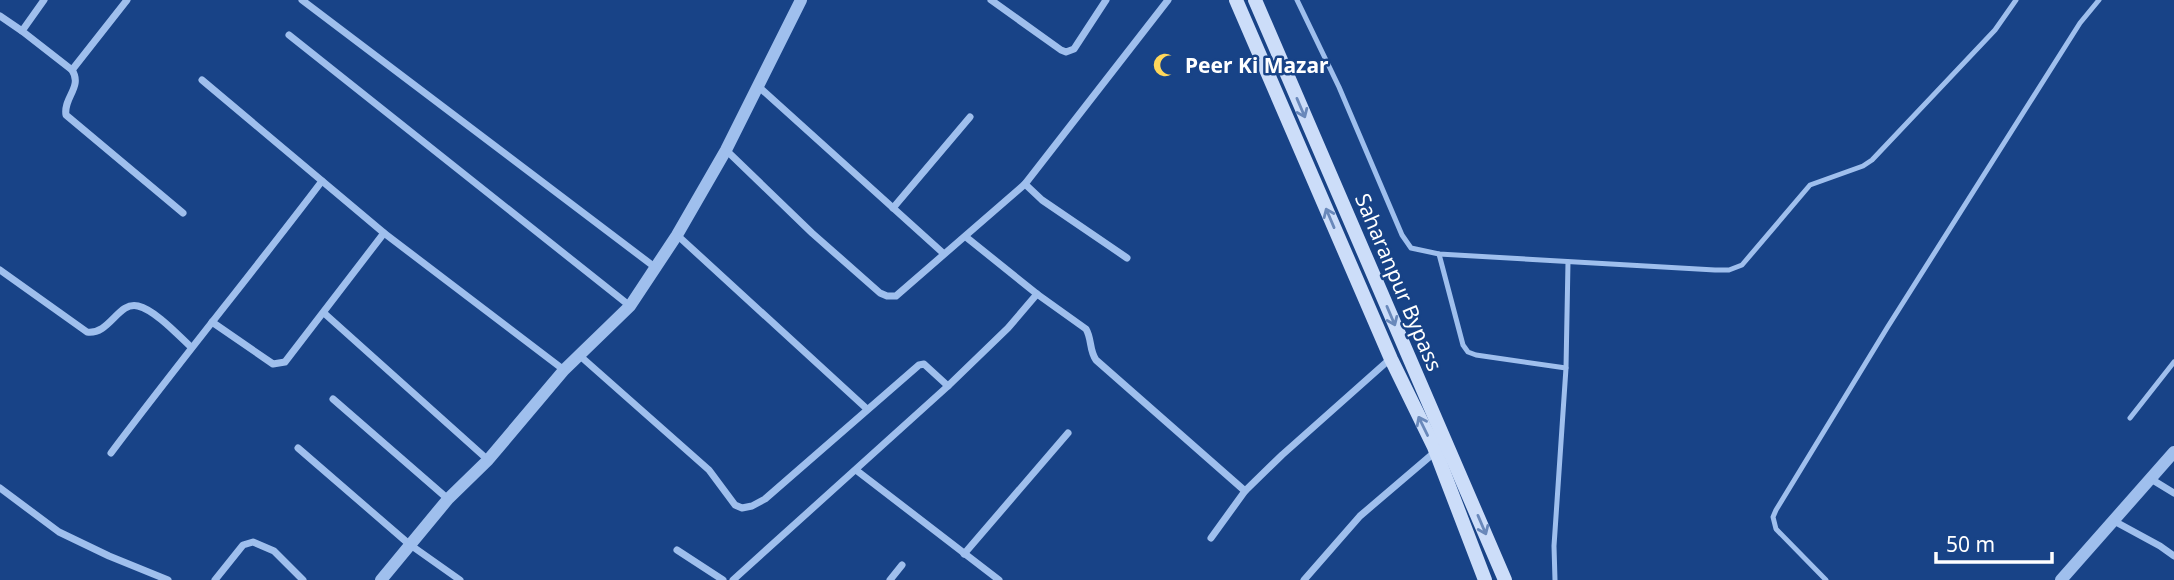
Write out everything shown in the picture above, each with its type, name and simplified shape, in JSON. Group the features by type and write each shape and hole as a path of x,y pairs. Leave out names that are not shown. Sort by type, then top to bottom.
{"main road":[{"path":"1236,0 1391,359 1435,452 1484,580"},
{"name":"Saharanpur Bypass","path":"1255,0 1505,580"}],"street":[{"path":"22,31 44,0"},
{"path":"72,70 127,0"},
{"path":"302,0 656,268"},
{"path":"381,580 448,499 488,460 564,370 630,306 677,235 726,150 801,0"},
{"path":"991,0 1066,52 1074,49 1106,0"},
{"path":"726,150 812,233 887,296 896,296 1025,184 1168,0"},
{"path":"0,16 72,70 77,77 65,107 66,116 183,213"},
{"path":"289,35 630,306"},
{"path":"202,80 384,233 564,370"},
{"path":"758,86 943,253"},
{"path":"893,208 970,117"},
{"path":"111,453 322,181"},
{"path":"1025,184 1042,200 1127,258"},
{"path":"212,322 269,361 278,364 285,362 384,233"},
{"path":"677,235 867,409"},
{"path":"966,237 1086,329 1090,337 1090,350 1096,360 1245,491"},
{"path":"0,270 87,332 101,331 123,310 133,305 152,312 191,347"},
{"path":"733,580 948,386 1008,328 1037,294"},
{"path":"324,313 488,460"},
{"path":"579,355 709,470 735,505 742,508 765,499 921,364 948,386"},
{"path":"1211,538 1245,491 1391,359"},
{"path":"333,399 448,499"},
{"path":"964,554 1068,433"},
{"path":"298,448 409,544 460,580"},
{"path":"1304,580 1360,516 1435,452"},
{"path":"2062,580 2174,452"},
{"path":"856,470 999,580"},
{"path":"2151,479 2174,493"},
{"path":"0,488 59,532 168,580"},
{"path":"2114,521 2160,545 2174,556"},
{"path":"215,580 243,545 253,542 274,551 303,580"},
{"path":"677,550 723,580"},
{"path":"890,580 902,565"}],"lane":[{"path":"1297,0 1339,88 1406,244 1411,248 1439,254 1715,270 1728,270 1742,265 1810,185 1863,166 1872,160 1995,30 2016,0"},
{"path":"1826,580 1776,529 1773,517 1776,510 2080,23 2099,0"},
{"path":"1439,254 1463,345 1468,352 1484,357 1566,368"},
{"path":"1555,580 1554,545 1566,368 1569,262"},
{"path":"2130,418 2174,362"}],"place":[{"name":"Peer Ki Mazar","path":"1165,65"}]}
